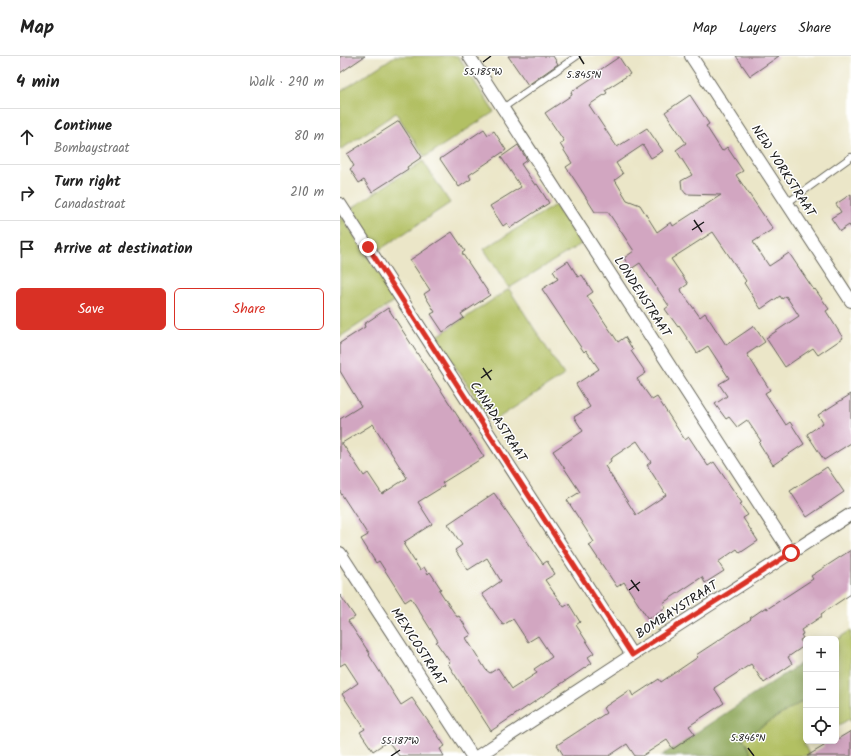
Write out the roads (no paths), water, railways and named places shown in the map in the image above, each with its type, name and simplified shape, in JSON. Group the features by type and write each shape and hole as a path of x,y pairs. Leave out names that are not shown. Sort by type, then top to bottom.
{"street":[{"name":"LONDENSTRAAT","path":"469,56 791,553"},
{"name":"NEW YORKSTRAAT","path":"691,56 851,301"},
{"name":"CANADASTRAAT","path":"340,204 632,655"},
{"name":"BOMBAYSTRAAT","path":"478,756 851,514"},
{"name":"MEXICOSTRAAT","path":"340,553 472,756"}],"lane":[{"path":"503,108 577,56"},
{"path":"787,203 851,157"}]}
